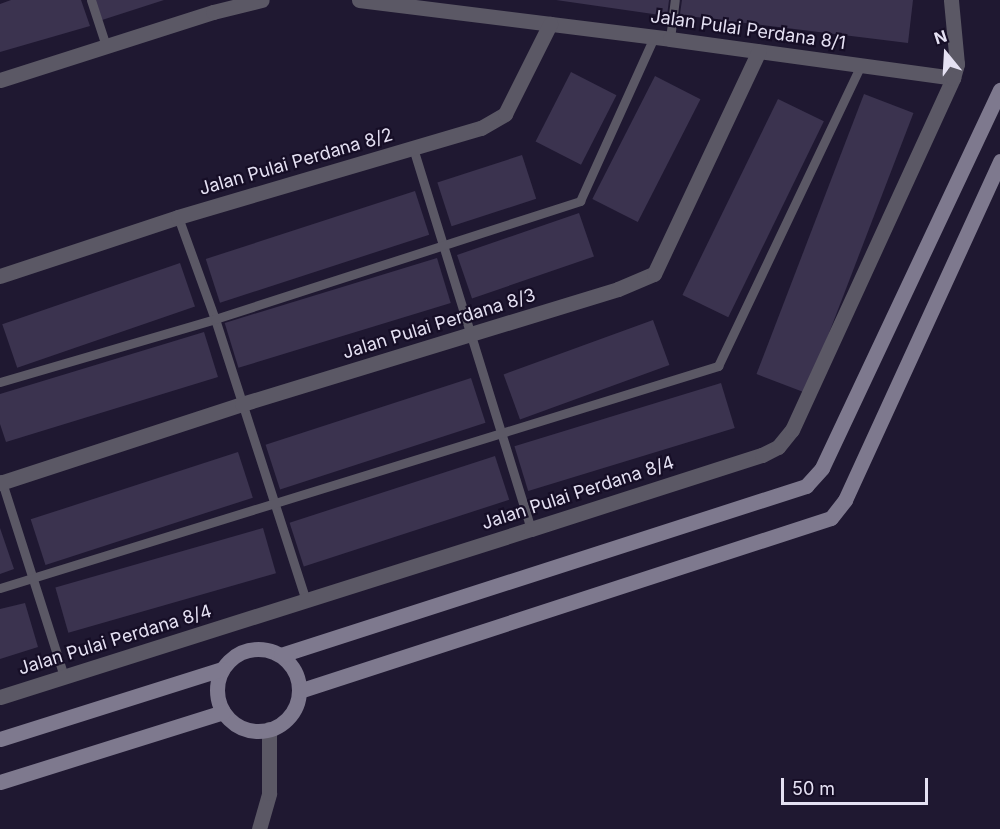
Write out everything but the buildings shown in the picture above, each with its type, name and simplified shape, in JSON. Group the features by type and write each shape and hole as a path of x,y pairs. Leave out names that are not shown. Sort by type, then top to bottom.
{"street":[{"path":"0,80 213,12 262,0"},
{"name":"Jalan Pulai Perdana 8/1","path":"359,0 461,6 550,24 953,78"},
{"name":"Jalan Pulai Perdana 8/4","path":"0,697 762,455 778,447 792,430 953,78 957,64 951,0"},
{"name":"Jalan Pulai Perdana 8/2","path":"0,276 178,217 481,128 505,114 550,24"},
{"name":"Jalan Pulai Perdana 8/3","path":"1,481 242,404 631,285 654,274 759,51"},
{"path":"281,655 807,486 822,468 1000,90"},
{"path":"299,691 831,518 845,500 1000,161"},
{"path":"260,648 281,655 295,670 299,691 293,711 287,719 269,729 259,731 239,727 223,712 217,691 222,669 229,660 249,649 260,648"},
{"path":"0,739 222,669"},
{"path":"0,782 223,712"},
{"path":"259,829 269,793 269,729"}],"lane":[{"path":"91,0 106,46"},
{"path":"670,39 675,0"},
{"path":"0,382 215,319 580,201 654,37"},
{"path":"0,588 718,366 861,65"},
{"path":"413,148 445,245 531,529"},
{"path":"178,217 215,319 306,601"},
{"path":"1,481 64,677"}]}
